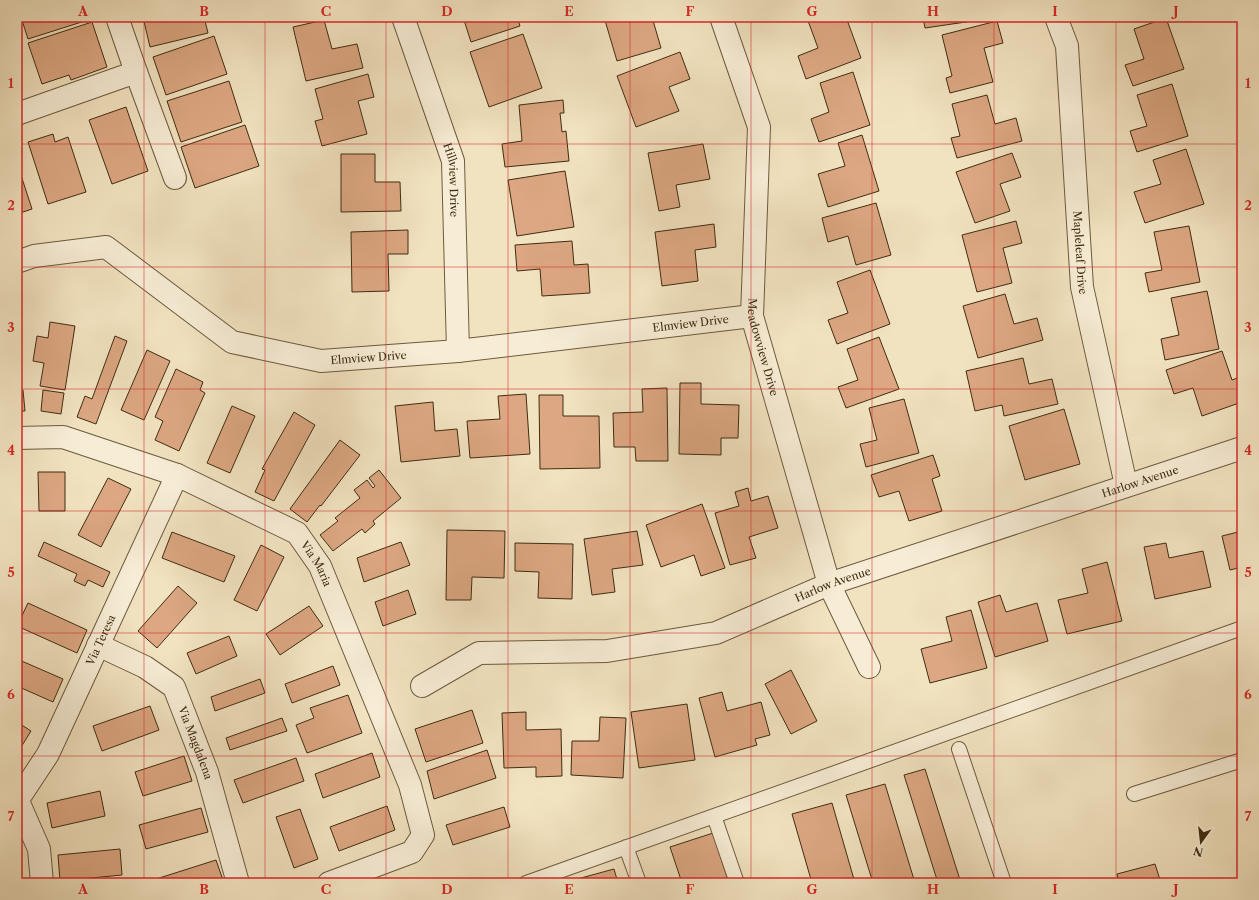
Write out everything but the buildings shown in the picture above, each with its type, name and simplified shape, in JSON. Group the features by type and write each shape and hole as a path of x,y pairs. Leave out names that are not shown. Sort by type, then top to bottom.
{"street":[{"path":"117,17 175,178"},
{"name":"Hillview Drive","path":"403,17 453,161 458,351"},
{"name":"Meadowview Drive","path":"721,17 759,127 752,316 829,584 869,667"},
{"name":"Mapleleaf Drive","path":"1056,17 1067,46 1082,287 1126,485"},
{"path":"17,114 136,72"},
{"name":"Elmview Drive","path":"17,262 34,256 106,247 232,342 321,361 458,351 752,316"},
{"name":"Via Maria","path":"17,438 63,437 177,475 297,533 320,566 410,785 423,835 412,852 329,883"},
{"name":"Harlow Avenue","path":"422,686 479,653 607,651 716,634 829,584 1242,448"},
{"name":"Via Teresa","path":"18,801 48,754 177,475"},
{"name":"Via Magdalena","path":"98,645 145,667 174,687 207,772 238,883"},
{"path":"18,801 39,849 42,883"}],"lane":[{"path":"534,882 626,847 1242,628"},
{"path":"959,749 1004,883"},
{"path":"1134,794 1242,760"},
{"path":"714,816 737,883"},
{"path":"626,847 639,883"}]}
